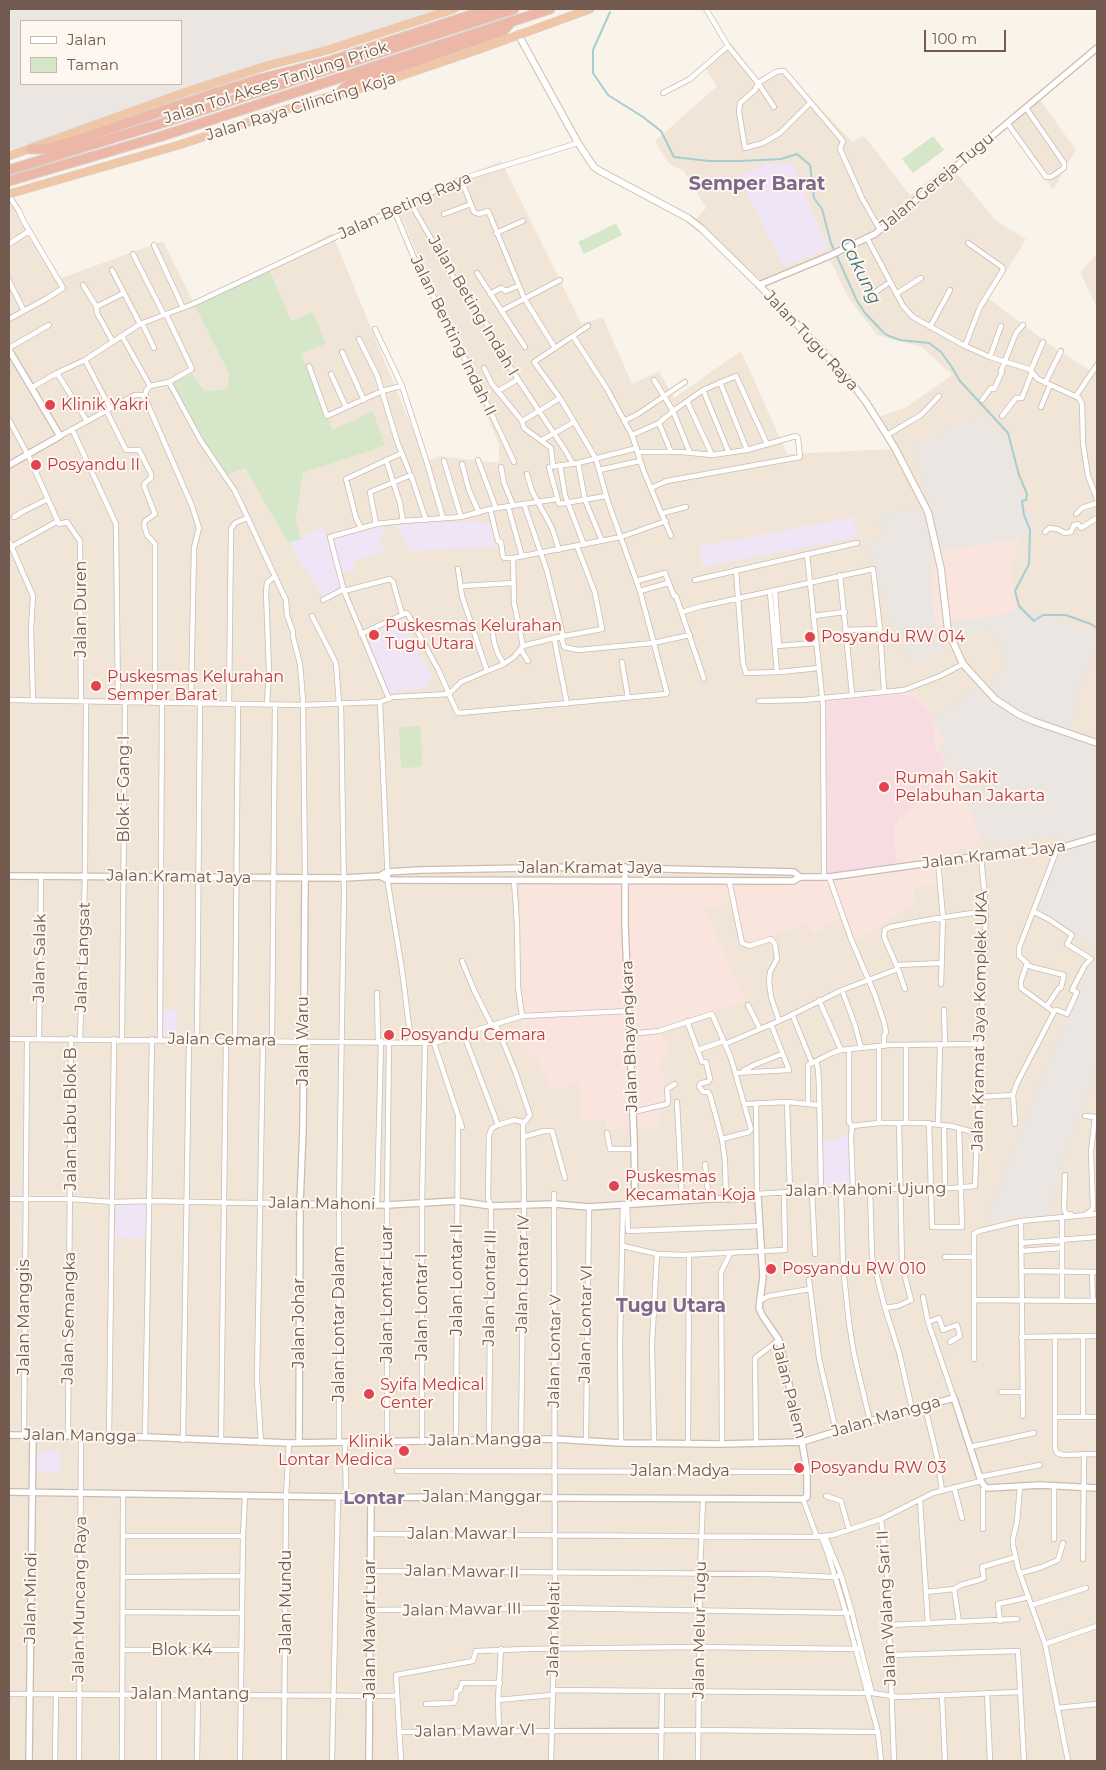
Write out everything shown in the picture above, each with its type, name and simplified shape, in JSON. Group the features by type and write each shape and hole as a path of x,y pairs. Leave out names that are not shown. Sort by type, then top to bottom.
{"highway":[{"path":"9,156 31,150 190,91 266,66 328,50 454,9"},
{"path":"31,150 46,149 128,124 212,94 260,79 330,61 490,9"},
{"name":"Jalan Tol Akses Tanjung Priok","path":"9,170 165,122 514,9"},
{"name":"Jalan Tol Akses Tanjung Priok","path":"9,181 162,136 550,9"},
{"name":"Jalan Raya Cilincing Koja","path":"9,195 179,145 298,106 387,81 590,9"},
{"path":"340,94 344,88 360,81 503,31 512,22"}],"main road":[{"name":"Jalan Tugu Raya","path":"518,34 578,143 594,167 688,218 702,229 759,285 850,381 887,435 930,516 941,569 948,631 963,664 995,698 1018,714 1097,743"}],"street":[{"path":"706,9 728,46 758,83 774,107"},
{"path":"663,93 690,79 728,46"},
{"name":"Jalan Gereja Tugu","path":"759,285 843,250 880,230 1097,48"},
{"path":"810,103 785,128 763,143 745,148 738,112 740,102 755,90 758,83 782,70 810,103 843,142 840,149 862,198 880,230"},
{"path":"1008,124 1046,177 1051,178 1064,168 1064,163 1026,108"},
{"name":"Jalan Beting Raya","path":"31,388 85,360 141,323 183,308 461,179 578,143"},
{"path":"461,179 476,214 488,211 518,286 555,348"},
{"path":"9,195 63,288 9,319"},
{"name":"Jalan Beting Indah I","path":"410,202 460,289 486,323 517,380 576,463 585,500 602,541"},
{"path":"444,214 471,204"},
{"name":"Jalan Benting Indah II","path":"394,210 415,260 479,386 514,462"},
{"path":"496,233 523,221"},
{"path":"9,244 29,231"},
{"path":"867,238 908,313 965,346 1031,371 1035,378 1081,400 1083,444 1088,476 1097,499"},
{"path":"965,346 980,307 1003,270 1002,267 968,243"},
{"path":"154,245 183,308"},
{"path":"133,254 192,368 169,382 150,386 146,391 145,398"},
{"path":"112,270 154,348"},
{"path":"477,273 525,347"},
{"path":"896,294 921,278"},
{"path":"501,311 560,280"},
{"path":"9,281 24,311"},
{"path":"871,295 890,282"},
{"path":"83,285 113,342"},
{"path":"490,294 501,288 507,291 518,286"},
{"path":"930,327 950,290"},
{"path":"96,307 124,293"},
{"path":"49,325 9,349 60,436"},
{"path":"982,400 990,388 994,389 1016,333 1023,325"},
{"path":"361,634 402,614 405,613 409,616 439,671 457,712 460,713 667,693 637,581 606,496 596,459 560,398 534,362 588,326"},
{"path":"990,357 1001,326"},
{"path":"375,329 402,386 443,518"},
{"path":"122,336 150,386"},
{"path":"573,336 607,389 632,435 640,461 671,536"},
{"path":"359,339 377,375 426,520"},
{"path":"1002,416 1016,398 1022,398 1043,342"},
{"path":"1044,383 1061,351"},
{"path":"342,352 364,400"},
{"path":"85,360 126,450 139,450 151,474 144,486 155,514 145,521 144,525 147,535 155,544 155,703"},
{"path":"1076,396 1097,364"},
{"path":"309,366 327,416 382,391 402,386"},
{"path":"484,368 492,384 522,421 524,428 551,448 553,466"},
{"path":"57,373 87,421"},
{"path":"331,374 346,408"},
{"path":"632,435 659,423 703,390 735,376 738,378 767,444"},
{"path":"498,391 517,380"},
{"path":"654,380 673,411 690,453"},
{"path":"169,382 201,441 235,491 285,598 287,615 294,632 293,637 300,664 303,705 305,878"},
{"path":"624,421 685,382"},
{"path":"720,382 747,450"},
{"path":"1041,407 1050,385"},
{"path":"703,390 729,453"},
{"path":"9,464 138,394 145,398 192,506 199,528 194,548 191,703"},
{"path":"887,435 921,415 939,396"},
{"path":"522,421 560,398"},
{"path":"687,401 712,455"},
{"path":"9,420 28,455 58,521 12,546"},
{"path":"542,440 574,422"},
{"path":"659,423 671,452"},
{"path":"72,429 116,524 118,702"},
{"path":"606,496 559,504 548,469 553,466 637,450 712,455 729,453 747,450 796,436 800,457 667,481 651,488"},
{"path":"361,528 356,518 347,478 402,453"},
{"path":"386,460 403,521"},
{"path":"444,460 461,517"},
{"path":"478,460 496,508"},
{"path":"600,470 640,461"},
{"path":"462,464 469,490 479,513"},
{"path":"560,465 563,485 584,545"},
{"path":"501,467 522,556"},
{"path":"376,524 370,492 410,473"},
{"path":"527,474 538,502 552,528 559,550"},
{"path":"14,517 48,499"},
{"path":"389,699 344,590 330,537 376,524 461,517 490,509 557,499"},
{"path":"1076,514 1083,507 1097,503"},
{"path":"524,504 548,571 564,647 578,650 653,643 690,634"},
{"path":"662,513 686,507"},
{"path":"490,509 498,541 501,542 504,558 559,550 621,537 666,522"},
{"path":"230,704 231,529 235,523 247,518"},
{"path":"1044,532 1049,528 1057,528 1064,533 1070,532 1074,525 1078,524 1081,528 1097,518"},
{"name":"Jalan Duren","path":"58,521 59,524 66,522 79,538 80,544 84,701 85,876"},
{"path":"9,541 33,596 31,629 33,701"},
{"path":"694,580 857,543"},
{"path":"9,700 303,705 380,702 393,697 448,694 461,682 504,664 522,648 562,636 602,629 595,593 577,546"},
{"path":"807,554 822,698 826,877 884,1022 886,1032 882,1046 879,1123"},
{"path":"513,558 514,609 522,648 528,661"},
{"path":"458,569 462,596 486,671"},
{"path":"682,612 873,569 880,628 884,691"},
{"path":"736,570 745,671 748,674 819,668"},
{"path":"637,581 663,573 674,596 676,596 704,679"},
{"path":"840,575 852,694"},
{"path":"267,704 269,672 266,592 267,583 275,576"},
{"path":"324,600 344,590 390,579 393,582 402,614"},
{"path":"462,586 513,583"},
{"path":"640,591 668,583"},
{"path":"772,592 777,646 777,672"},
{"path":"814,616 845,612"},
{"name":"Jalan Lontar Dalam","path":"312,616 336,663 340,704 344,878 339,1205 342,1443 346,1497"},
{"path":"492,628 498,654 504,664"},
{"path":"846,630 880,628"},
{"path":"554,638 567,704"},
{"path":"777,646 816,643"},
{"path":"622,662 628,698"},
{"path":"759,701 822,698 904,690 940,676 963,664"},
{"name":"Blok F Gang I","path":"122,1038 125,702"},
{"path":"380,702 387,872 411,1042"},
{"path":"160,1040 162,703"},
{"path":"197,1037 200,703"},
{"path":"235,1041 238,705"},
{"path":"272,1041 275,705"},
{"name":"Jalan Kramat Jaya","path":"380,876 388,880 793,881 800,877 826,877 1001,853 1015,854 1058,847 1097,837"},
{"path":"1047,1006 1058,988 1061,988 1064,975 1032,968 1019,956 1019,950 1058,847"},
{"name":"Jalan Kramat Jaya Komplek UKA","path":"976,1186 986,911 980,856"},
{"path":"938,862 943,917 941,984"},
{"name":"Jalan Kramat Jaya","path":"9,876 344,878 380,876 387,872 439,870 625,868 794,872 800,877"},
{"name":"Jalan Bhayangkara","path":"625,868 635,1204"},
{"name":"Jalan Salak","path":"39,1039 40,876"},
{"name":"Jalan Langsat","path":"80,1038 85,876"},
{"name":"Jalan Waru","path":"300,1204 303,1128 302,1040 305,878"},
{"path":"514,880 518,988 522,1016"},
{"path":"729,880 742,943 749,946 771,939 775,944 777,959 770,972 769,982 771,997 779,1021"},
{"path":"905,989 898,967 884,937 885,930 890,927 943,917 986,911"},
{"path":"1027,965 1020,981 1021,987 1054,1011 1057,1010 1067,1014 1077,992 1072,990 1085,965 1091,959 1067,944 1072,935 1033,911"},
{"path":"462,961 474,990 494,1025 530,1112 530,1117 523,1122 514,1120 498,1125 464,1035"},
{"path":"698,1050 760,1029 819,1000 898,967 942,963"},
{"path":"842,990 861,1048"},
{"path":"377,993 379,1041 377,1205"},
{"path":"819,1000 841,1050"},
{"path":"748,1006 760,1029"},
{"path":"938,1124 944,1010"},
{"name":"Jalan Cemara","path":"9,1039 122,1038 189,1040 197,1037 226,1041 302,1040 425,1043 464,1035 522,1016 628,1011"},
{"path":"1015,1124 1013,1095 1017,1083 1054,1011"},
{"path":"629,1034 659,1031 711,1013 724,1042 751,1125 750,1130 722,1139"},
{"path":"792,1014 818,1070 821,1190"},
{"path":"687,1022 702,1062 706,1062 710,1079 699,1086 703,1092 709,1093 722,1139 726,1198"},
{"path":"734,1073 789,1070 771,1024"},
{"name":"Jalan Labu Blok B","path":"71,1038 71,1199"},
{"name":"Jalan Manggis","path":"24,1435 27,1039"},
{"path":"109,1436 114,1039"},
{"path":"145,1437 152,1040"},
{"path":"183,1440 189,1040"},
{"path":"221,1441 226,1041"},
{"path":"261,1443 258,1379 263,1041"},
{"name":"Jalan Lontar Luar","path":"387,1442 389,1042"},
{"path":"434,1042 462,1127"},
{"name":"Jalan Lontar I","path":"422,1442 422,1203 425,1043"},
{"path":"808,1104 808,1065 841,1050 882,1046 981,1044"},
{"path":"906,1045 906,1123"},
{"path":"849,1050 849,1122 852,1126 853,1190"},
{"path":"743,1072 754,1065 782,1054"},
{"path":"633,1112 667,1104 667,1089 675,1084"},
{"path":"979,1096 1013,1095"},
{"path":"677,1102 682,1200"},
{"path":"744,1104 787,1102 819,1105"},
{"path":"787,1102 790,1192"},
{"path":"756,1103 757,1196"},
{"path":"1064,1175 1065,1213 1090,1213 1093,1207 1091,1152 1096,1117 1085,1116"},
{"name":"Jalan Lontar II","path":"456,1441 458,1118"},
{"name":"Jalan Lontar IV","path":"521,1440 523,1122"},
{"path":"852,1126 879,1123 938,1124 977,1133"},
{"path":"885,1308 898,1306 911,1300 902,1265 899,1123"},
{"path":"929,1124 932,1227 962,1227 960,1129"},
{"name":"Jalan Lontar III","path":"489,1440 491,1206 488,1198 489,1135 492,1128 498,1125"},
{"path":"944,1125 945,1188"},
{"path":"523,1137 544,1131 552,1131 566,1178"},
{"path":"608,1133 610,1149 634,1150"},
{"path":"705,1164 709,1199"},
{"name":"Jalan Mahoni Ujung","path":"635,1204 821,1190 901,1190 976,1186"},
{"path":"870,1189 872,1258 899,1352 912,1408"},
{"path":"841,1190 843,1266 854,1354 870,1420"},
{"path":"812,1191 815,1254"},
{"path":"623,1246 657,1254 689,1256 785,1250 784,1192"},
{"name":"Jalan Lontar V","path":"554,1194 554,1497"},
{"name":"Jalan Palem","path":"757,1196 763,1277 759,1301 762,1316 779,1340 807,1472 807,1496 804,1499"},
{"name":"Jalan Mahoni","path":"9,1199 339,1205 457,1202 491,1206 555,1204 589,1207 635,1204"},
{"name":"Jalan Semangka","path":"68,1436 71,1199"},
{"name":"Jalan Johar","path":"298,1443 300,1204"},
{"path":"625,1204 628,1231 760,1226"},
{"path":"621,1444 620,1345 625,1204"},
{"name":"Jalan Lontar VI","path":"586,1440 589,1207"},
{"path":"974,1359 974,1235 1021,1221 1097,1214"},
{"path":"1062,1217 1062,1301"},
{"path":"1021,1221 1023,1416"},
{"path":"1021,1243 1097,1237"},
{"path":"1021,1251 1062,1248"},
{"path":"654,1443 652,1344 657,1254"},
{"path":"722,1444 721,1272 730,1254"},
{"path":"688,1444 689,1256"},
{"path":"945,1257 973,1257"},
{"path":"813,1269 843,1266"},
{"path":"974,1300 1095,1301 1095,1272 1021,1271"},
{"path":"809,1280 819,1358 836,1431"},
{"path":"759,1301 769,1296 810,1288"},
{"path":"924,1297 928,1322 980,1479 985,1487 1054,1485 1097,1488"},
{"path":"928,1322 939,1318 942,1330 957,1325 960,1336 950,1342"},
{"path":"1055,1336 1055,1448 1057,1453 1063,1455 1097,1454"},
{"path":"1083,1336 1083,1417"},
{"path":"1021,1337 1097,1336"},
{"path":"756,1444 755,1358 779,1340"},
{"path":"1000,1392 1022,1392"},
{"name":"Jalan Mangga","path":"9,1435 145,1437 261,1443 554,1439 621,1444 756,1444 802,1442 870,1420 954,1398"},
{"path":"925,1406 937,1457 942,1490"},
{"path":"1055,1417 1097,1417"},
{"path":"970,1446 1034,1433"},
{"name":"Jalan Mindi","path":"29,1761 34,1492 33,1435"},
{"name":"Jalan Muncang Raya","path":"79,1761 81,1437"},
{"name":"Jalan Mundu","path":"284,1761 286,1495 289,1443"},
{"path":"1083,1559 1084,1454"},
{"name":"Jalan Mawar I","path":"371,1534 821,1536 849,1530 881,1519 942,1490 980,1479 1040,1466"},
{"name":"Jalan Madya","path":"397,1471 807,1472"},
{"path":"1054,1485 1054,1539"},
{"path":"1020,1486 1017,1522 1013,1538 1016,1557 1044,1644 1068,1761"},
{"path":"954,1487 962,1518"},
{"path":"983,1529 983,1490 985,1487"},
{"name":"Jalan Manggar","path":"9,1492 338,1497 804,1499"},
{"path":"122,1761 123,1493"},
{"path":"240,1761 245,1496"},
{"path":"826,1496 840,1501 849,1530"},
{"path":"332,1761 338,1497"},
{"name":"Jalan Mawar Luar","path":"369,1761 371,1497"},
{"name":"Jalan Melati","path":"551,1761 555,1608 554,1497"},
{"name":"Jalan Melur Tugu","path":"698,1761 700,1573 703,1499"},
{"path":"804,1499 852,1613 858,1649"},
{"path":"920,1500 928,1624"},
{"name":"Jalan Walang Sari II","path":"881,1519 887,1571 894,1761"},
{"path":"123,1536 243,1536"},
{"path":"1021,1573 1058,1560 1063,1543"},
{"path":"926,1592 954,1589 961,1584 979,1580 984,1577 982,1567 1016,1557"},
{"name":"Jalan Mawar II","path":"370,1570 838,1576"},
{"path":"123,1576 242,1576"},
{"path":"838,1576 846,1613 858,1649 869,1693 878,1732 881,1761"},
{"path":"1032,1605 1086,1588"},
{"path":"954,1589 959,1622"},
{"path":"1000,1621 998,1604 1029,1597"},
{"name":"Jalan Mawar III","path":"370,1610 555,1608 852,1613"},
{"path":"123,1612 242,1613"},
{"path":"889,1625 1017,1619"},
{"path":"1044,1644 1097,1626"},
{"path":"401,1761 396,1674 474,1660 476,1651 501,1649 858,1649"},
{"path":"499,1730 498,1700 501,1649"},
{"name":"Blok K4","path":"123,1650 242,1650"},
{"path":"890,1655 1018,1650 1020,1658 1019,1692 1024,1761"},
{"path":"426,1704 454,1703 456,1692 460,1690 462,1683 500,1683"},
{"path":"498,1700 552,1693 662,1691 869,1693 892,1696 942,1696 1019,1692"},
{"path":"661,1761 662,1691"},
{"name":"Jalan Mantang","path":"9,1694 397,1696"},
{"path":"158,1761 159,1694"},
{"path":"197,1761 198,1694"},
{"path":"987,1694 990,1761"},
{"path":"55,1761 56,1695"},
{"path":"942,1696 945,1761"},
{"path":"1057,1708 1097,1704"},
{"name":"Jalan Mawar VI","path":"399,1732 698,1730 878,1732"}],"shaded area":[{"path":"9,9 467,9 9,150"},
{"path":"732,44 757,79 782,67 852,142 864,136 910,195 949,164 996,221 1026,239 989,299 1046,342 1091,371 1097,358 1097,1761 9,1761 9,199 56,280 163,241 229,374 227,389 204,391 223,477 245,468 288,543 301,539 296,519 303,473 385,446 333,430 301,352 326,344 313,312 291,321 269,268 332,233 426,462 439,456 499,463 499,444 396,205 501,161 581,323 603,318 632,384 659,371 674,398 741,351 787,454 894,449 876,418 905,408 952,375 922,347 877,335 848,297 829,258 764,283 693,222 706,208 684,171 669,164 655,141 717,86 704,67"},
{"path":"1040,100 1076,150 1053,190 1008,127"},
{"path":"770,163 792,164 828,248 784,267 738,176"},
{"path":"1097,254 1097,308 1080,272"},
{"path":"983,413 1011,443 1022,502 1033,525 1033,536 943,551 931,555 931,587 936,628 952,621 1004,615 1019,607 1097,634 1097,646 1079,689 1070,737 1097,747 1097,1069 1060,1170 1049,1216 1010,1216 985,1223 1038,1087 1095,950 1044,915 1031,909 1057,836 984,845 964,795 938,749 946,739 931,716 948,708 973,687 982,696 1007,662 993,633 979,631 943,642 946,650 911,665 897,638 866,541 882,538 878,514 930,506 912,446"},
{"path":"853,517 857,537 703,567 699,547"},
{"path":"382,522 385,533 379,535 384,552 353,561 355,570 340,574 330,537"},
{"path":"480,522 492,525 494,547 410,551 396,524"},
{"path":"323,527 341,588 322,596 289,543"},
{"path":"1020,538 1010,572 1019,607 1004,615 952,621 936,628 931,587 931,555 943,551"},
{"path":"399,617 433,679 427,682 428,688 388,693 368,644 383,636 379,628"},
{"path":"915,692 928,708 946,739 939,749 964,795 984,845 937,855 941,885 913,887 915,901 879,928 852,941 843,916 812,935 808,923 743,946 732,901 704,909 746,1001 661,1028 669,1056 659,1061 668,1098 658,1102 659,1126 607,1130 605,1117 582,1122 579,1081 552,1091 539,1060 520,1045 522,1017 520,880 823,881 826,699"},
{"name":"Rumah Sakit Pelabuhan Jakarta","path":"911,695 927,709 936,726 933,744 942,758 949,777 947,783 938,792 901,815 895,826 894,844 898,866 826,874 825,721 828,701"},
{"path":"160,1010 177,1010 177,1034 162,1034"},
{"path":"840,1135 850,1135 851,1185 823,1186 821,1139 840,1139"},
{"path":"116,1203 147,1204 147,1239 115,1238"},
{"path":"60,1451 60,1473 37,1473 37,1452"}],"green space":[{"path":"933,136 944,150 913,173 902,159"},
{"path":"616,223 622,235 584,254 578,242"},
{"path":"269,268 291,321 313,312 326,344 301,353 333,430 373,411 385,446 303,473 296,519 301,539 288,543 245,468 223,477 166,384 192,374 204,391 227,389 229,374 194,304"},
{"path":"421,726 422,767 401,768 399,727"}],"waterway":[{"name":"Cakung","path":"610,12 593,50 593,73 608,95 661,131 674,157 709,161 740,161 781,159 797,154 810,165 814,198 822,209 831,243 857,301 865,313 889,336 900,340 929,343 941,352 960,381 1008,433 1019,475 1027,494 1026,500 1022,501 1024,515 1030,530 1029,564 1015,591 1019,606 1034,621 1043,615 1066,615 1097,628"}],"place":[{"name":"Klinik Yakri","path":"50,405"},
{"name":"Posyandu II","path":"36,465"},
{"name":"Puskesmas Kelurahan Tugu Utara","path":"374,635"},
{"name":"Posyandu RW 014","path":"810,637"},
{"name":"Puskesmas Kelurahan Semper Barat","path":"96,686"},
{"name":"Rumah Sakit Pelabuhan Jakarta","path":"884,787"},
{"name":"Posyandu Cemara","path":"389,1035"},
{"name":"Puskesmas Kecamatan Koja","path":"614,1186"},
{"name":"Posyandu RW 010","path":"771,1269"},
{"name":"Syifa Medical Center","path":"369,1394"},
{"name":"Klinik Lontar Medica","path":"404,1451"},
{"name":"Posyandu RW 03","path":"799,1468"}],"district":[{"name":"Semper Barat","path":"757,184"},
{"name":"Tugu Utara","path":"671,1306"},
{"name":"Lontar","path":"374,1499"}]}
